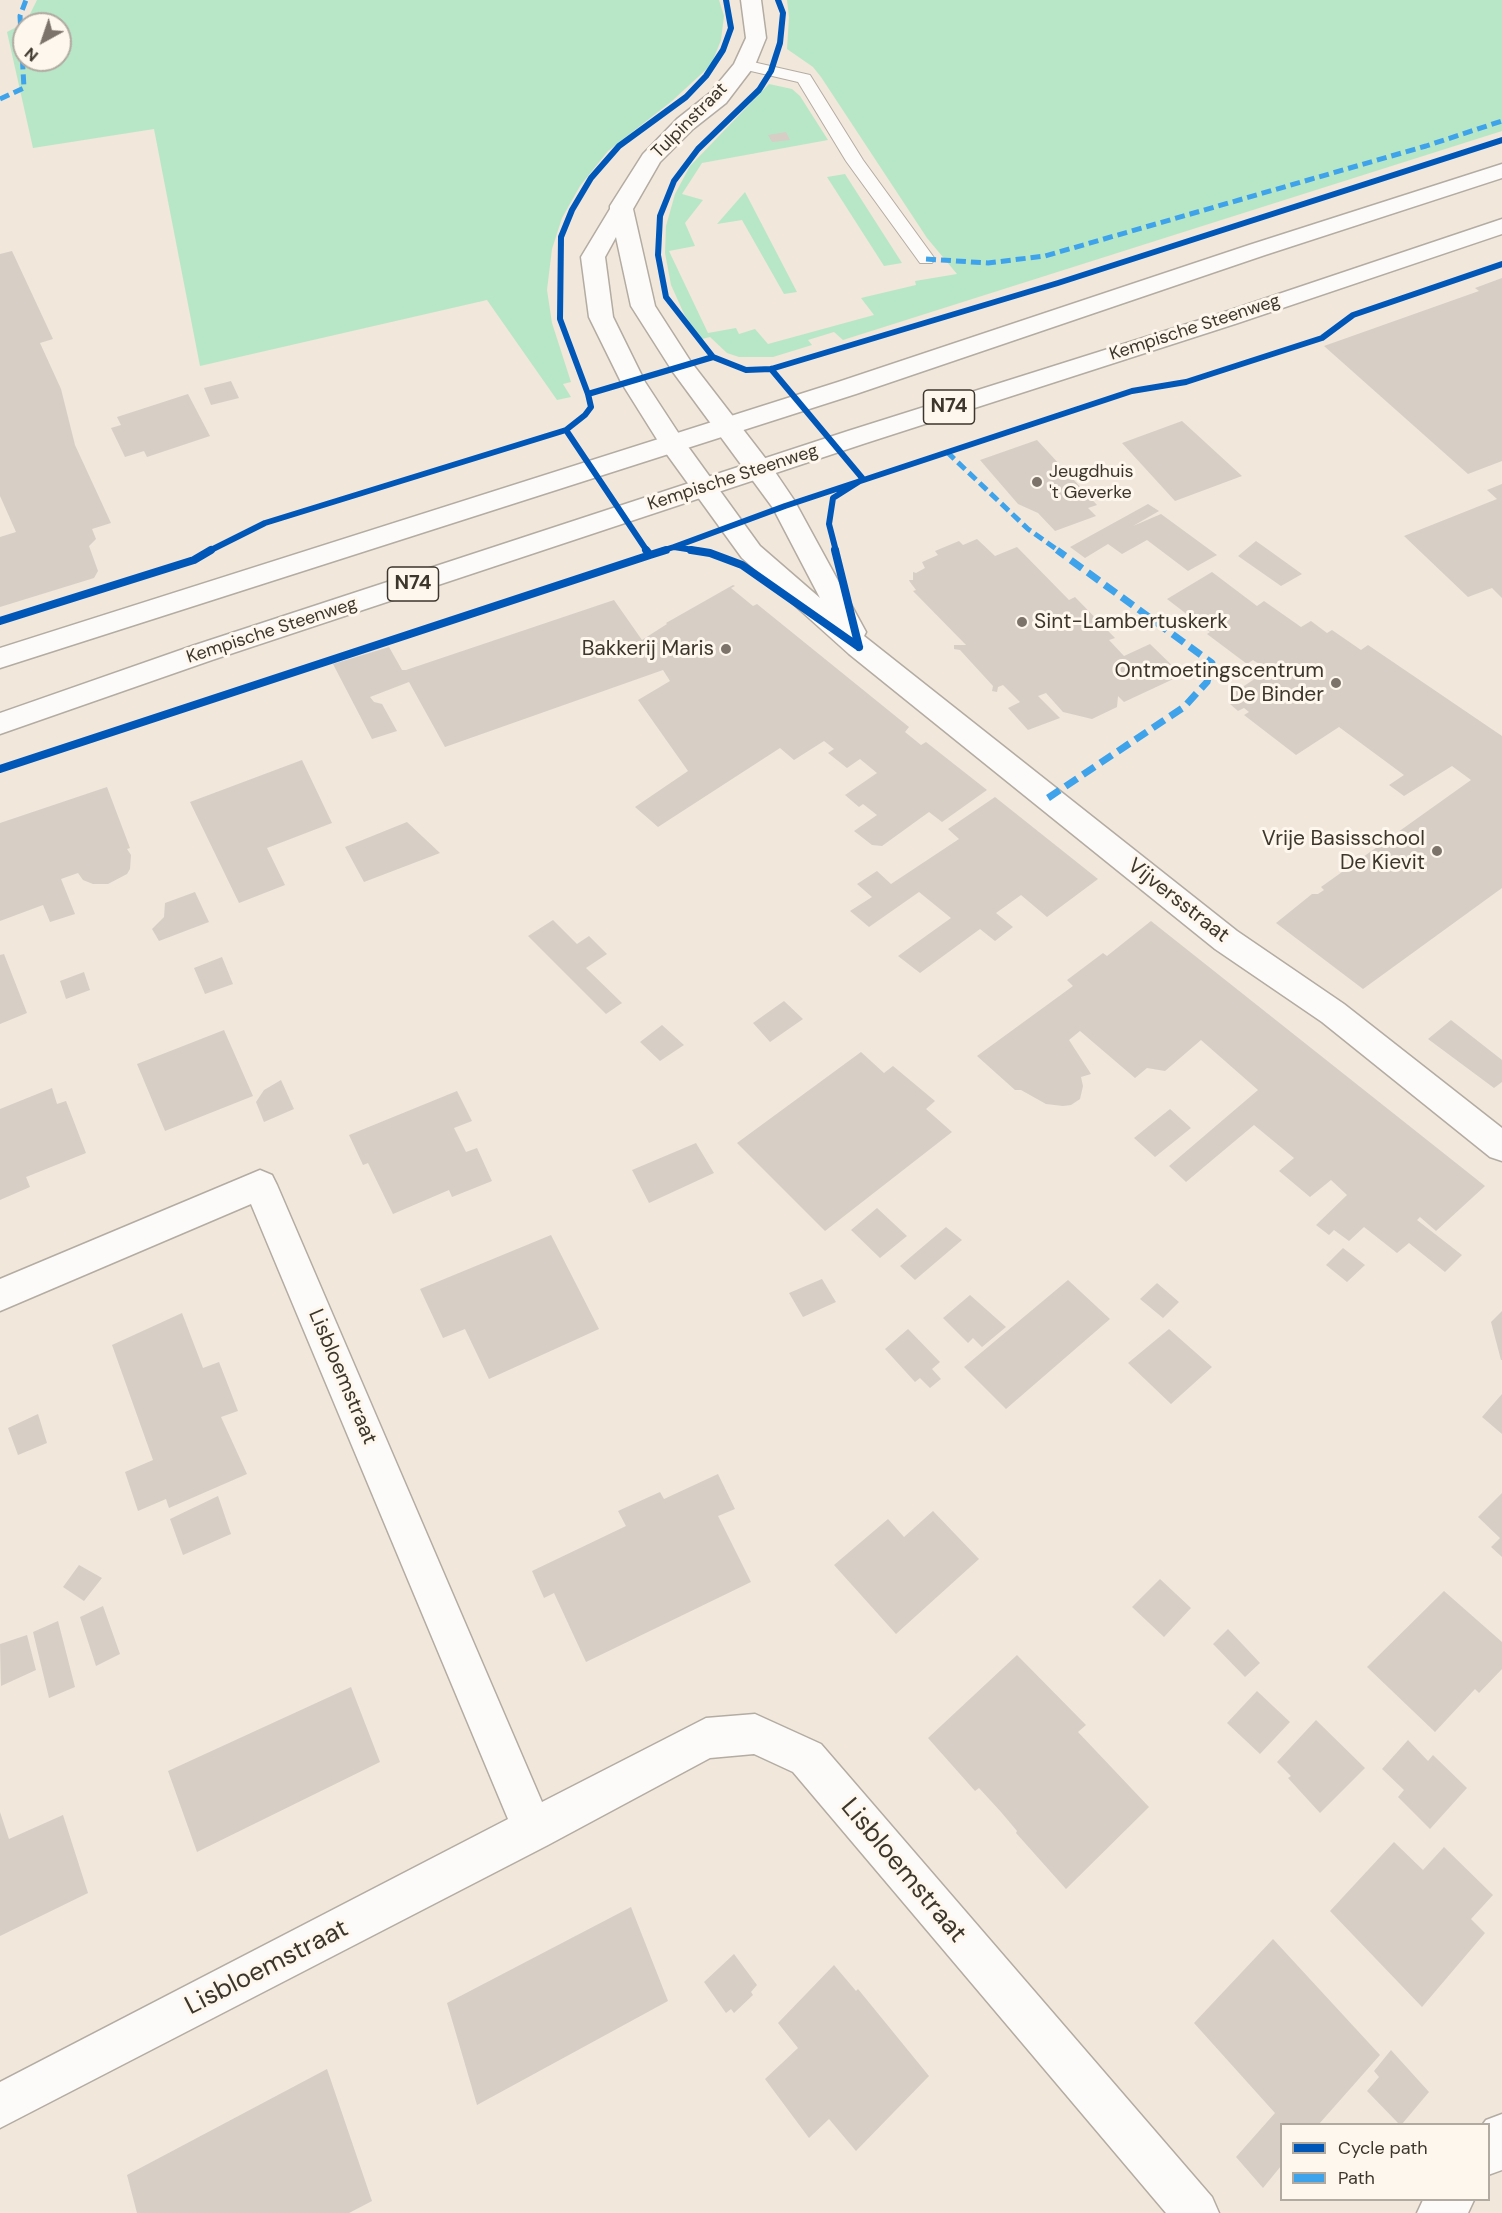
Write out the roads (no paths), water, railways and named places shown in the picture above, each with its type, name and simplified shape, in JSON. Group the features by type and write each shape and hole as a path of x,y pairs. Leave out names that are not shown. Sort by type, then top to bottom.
{"street":[{"name":"Tulpinstraat","path":"672,442 633,382 601,317 593,257 621,206 651,159 685,124 718,98 744,65 756,38 754,6 751,0"},
{"name":"N74","path":"0,658 726,425 1502,171"},
{"path":"621,206 644,306 674,355 760,469"},
{"name":"Kempische Steenweg","path":"0,724 202,653 760,469 1230,318 1502,226"},
{"name":"Vijversstraat","path":"672,442 751,552 859,647 1226,940 1333,1013 1502,1147"},
{"name":"Vijversstraat","path":"760,469 799,528 859,647"},
{"name":"Lisbloemstraat","path":"0,1295 260,1185 533,1830"},
{"name":"Lisbloemstraat","path":"0,2106 706,1738 755,1734 807,1758 1196,2213"},
{"path":"1490,2151 1502,2136"},
{"path":"1440,2213 1449,2201"}],"lane":[{"path":"744,65 804,78 855,160 926,259"}],"place":[{"name":"Jeugdhuis 't Geverke","path":"1037,482"},
{"name":"Sint-Lambertuskerk","path":"1022,622"},
{"name":"Bakkerij Maris","path":"726,649"},
{"name":"Ontmoetingscentrum De Binder","path":"1336,683"},
{"name":"Vrije Basisschool De Kievit","path":"1437,851"}]}
